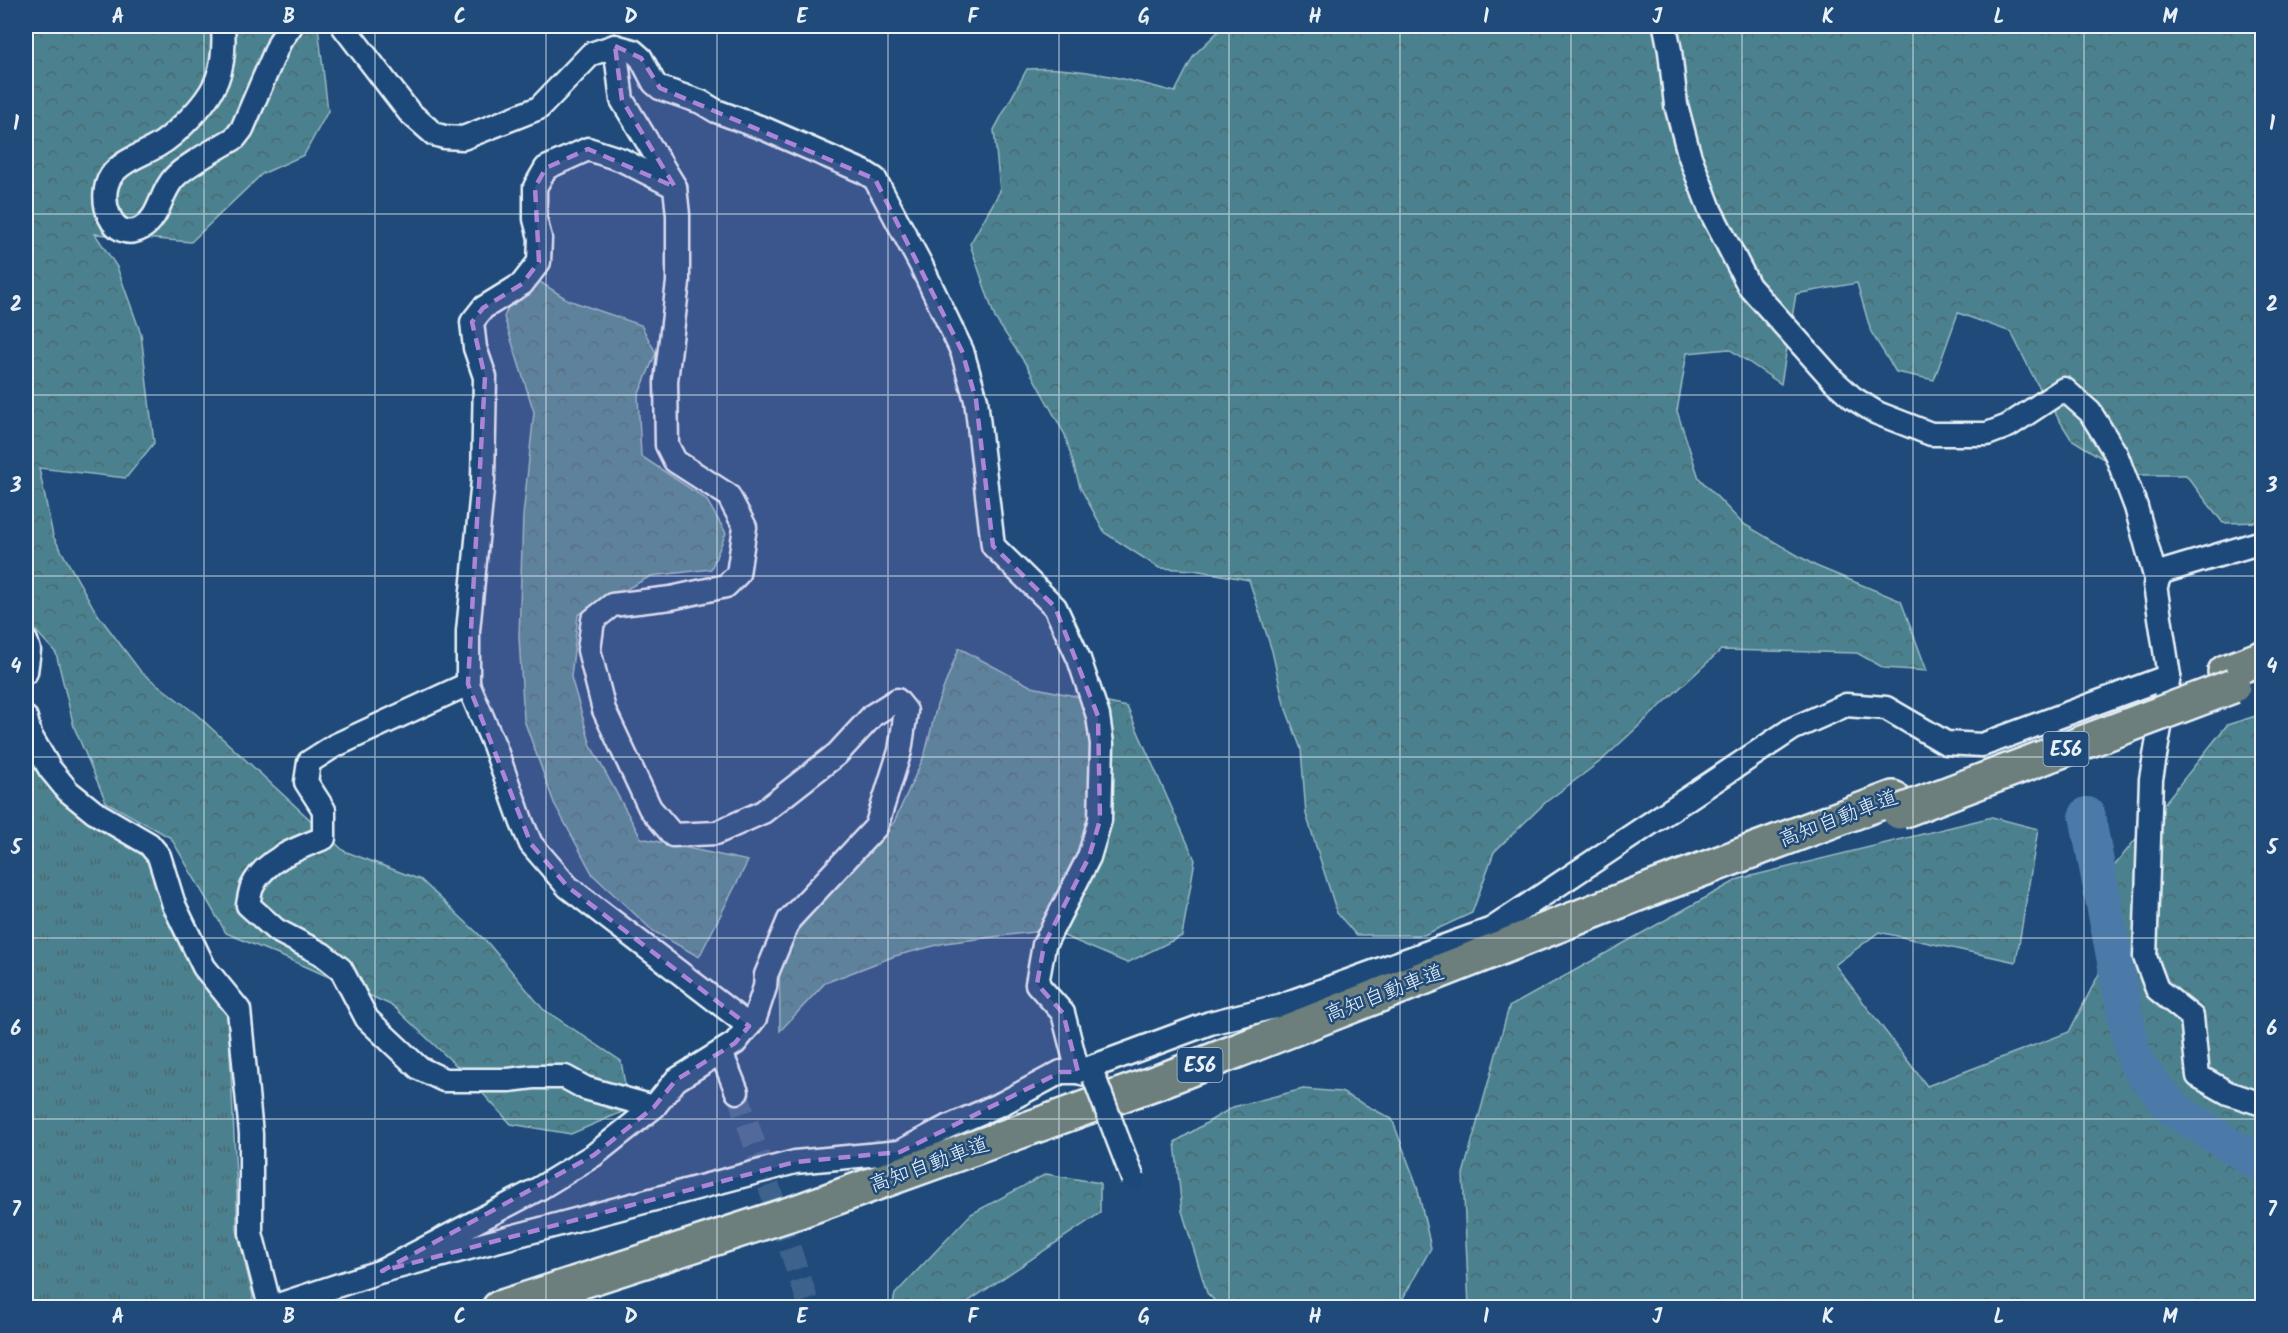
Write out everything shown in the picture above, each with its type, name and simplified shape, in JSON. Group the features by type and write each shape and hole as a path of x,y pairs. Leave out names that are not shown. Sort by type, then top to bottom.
{"highway":[{"name":"高知自動車道","path":"563,1308 820,1224 1047,1141 1896,805 2240,678 2262,658"},
{"name":"高知自動車道","path":"499,1308 799,1212 1160,1081 1660,885 1896,805"}],"street":[{"path":"222,26 223,58 213,91 206,101 169,138 124,164 111,175 107,182 104,205 111,220 122,230 130,231 145,226 153,218 174,178 235,138 242,129 280,41 291,26"},
{"path":"343,26 409,112 434,134 444,137 463,138 538,108 591,54 615,46 633,51 641,58 654,83 660,88 701,102 716,111 776,134 875,178 921,265 962,351 976,400 993,546 1055,608 1079,659 1098,716 1102,744 1100,820 1089,857 1044,945 1037,984 1063,1013 1086,1075 1133,1179"},
{"path":"1665,26 1676,105 1689,154 1711,212 1749,286 1834,381 1853,398 1877,413 1931,434 1987,434 2008,426 2064,389 2090,412 2116,454 2136,507 2157,583"},
{"path":"382,1271 540,1188 594,1155 654,1107 676,1080 735,1043 755,1018 765,987 766,975 789,920 876,827 900,751 906,711 897,700 873,715 837,754 763,812 716,833 673,834 650,808 604,710 589,650 593,620 612,606 671,598 726,586 738,574 745,527 728,495 675,461 667,445 666,381 678,282 678,215 675,188 622,100 615,46"},
{"path":"675,188 622,160 588,149 546,168 535,188 535,219 540,238 539,262 522,284 483,308 472,322 475,348 485,377 483,480 468,631 468,684 494,745 531,844 568,887 749,1026"},
{"path":"2262,542 2162,572 2155,585 2169,676 2151,779 2145,957 2157,989 2192,1017 2198,1076 2228,1093 2262,1104"},
{"path":"26,641 28,650 26,672"},
{"path":"26,718 30,735 50,769 68,791 94,812 149,844 159,856 174,905 204,967 239,1010 251,1134 251,1233 270,1307 382,1271 795,1162 900,1152 945,1128 1003,1103 1061,1072 1086,1075 1210,1023 1278,1006 1492,929 1792,729 1846,705 1886,708 1946,743 1982,745 2169,676"},
{"path":"468,684 334,747 309,762 306,782 324,810 324,838 286,853 267,868 252,887 248,905 276,930 322,954 341,969 367,1019 419,1068 444,1080 565,1077 585,1088 654,1107"},
{"path":"721,1052 737,1092"}],"highlighted area":[{"path":"615,46 641,58 660,88 875,179 962,351 976,400 993,546 1055,607 1098,716 1100,820 1089,857 1044,945 1037,984 1063,1013 1078,1072 1061,1072 900,1152 795,1162 382,1271 594,1155 654,1107 676,1080 735,1043 749,1026 568,887 531,844 468,684 485,377 472,322 483,308 522,284 539,262 535,187 546,168 588,149 675,187 622,100"}],"green space":[{"path":"26,26 318,26 328,111 304,155 262,174 191,242 95,234 117,267 141,334 154,443 126,478 39,468 53,536 96,612 141,672 196,714 344,851 421,880 488,943 543,1009 621,1061 629,1109 571,1134 511,1124 461,1070 393,1006 226,933 171,838 106,802 74,727 56,653 26,620"},
{"path":"1224,26 2262,26 2262,522 2223,523 2186,475 2129,475 2071,439 2036,382 2011,332 1958,313 1934,380 1896,372 1871,332 1857,283 1796,294 1781,384 1729,349 1687,353 1677,411 1699,478 1742,523 1816,566 1901,601 1927,671 1884,668 1857,653 1721,650 1601,761 1546,802 1494,852 1472,913 1424,935 1356,935 1337,913 1306,814 1301,749 1284,704 1272,651 1249,580 1194,570 1159,568 1105,533 1080,487 1065,435 1027,366 995,318 970,244 1000,191 994,130 1027,69 1083,72 1120,78 1175,92 1194,55"},
{"path":"523,271 568,300 641,325 656,353 638,396 641,456 706,499 726,533 711,569 651,576 578,615 571,677 591,746 641,838 748,861 699,957 653,931 593,875 554,803 524,720 519,637 523,516 534,412 504,317"},
{"path":"959,648 1032,687 1127,707 1195,860 1182,936 1127,963 1050,930 945,943 895,956 825,983 780,1031 779,951 894,822 925,754 937,705"},
{"path":"2262,714 2262,1307 1469,1307 1463,1174 1509,1007 1739,879 1992,817 2038,829 2016,962 1879,932 1835,965 1927,1086 2069,1032 2099,974 2111,870 2227,725"},
{"path":"26,748 71,809 138,851 150,864 190,957 196,979 204,977 228,1011 237,1230 253,1296 252,1301 246,1306 26,1307"},
{"path":"1303,1089 1341,1092 1392,1119 1417,1186 1431,1248 1398,1307 1221,1307 1207,1293 1182,1211 1175,1142 1233,1107"},
{"path":"1046,1174 1100,1183 1100,1213 960,1307 892,1307 895,1294 971,1214"}],"waterway":[{"path":"2087,815 2132,1050 2138,1066 2173,1109 2262,1165"}],"tunnel":[{"path":"737,1092 810,1308"}]}
